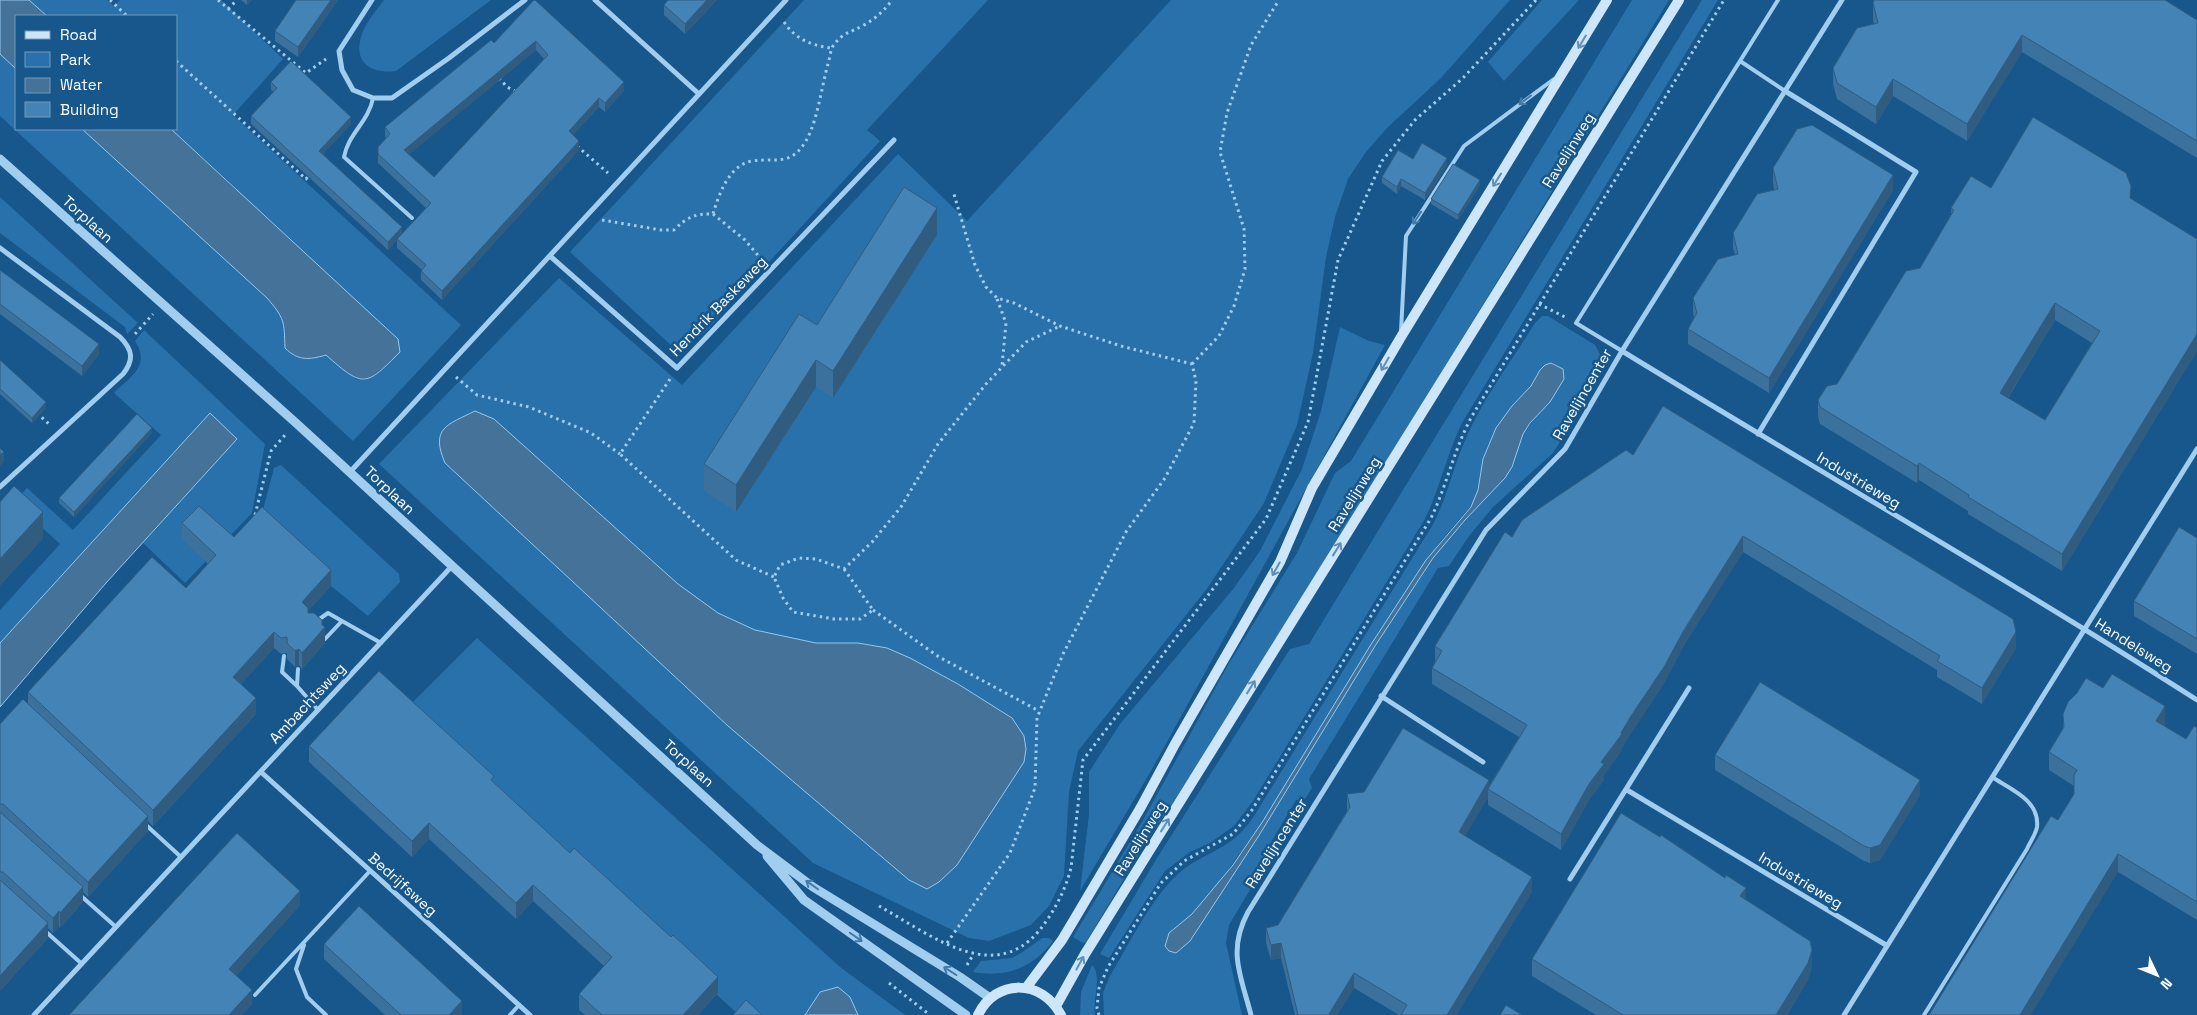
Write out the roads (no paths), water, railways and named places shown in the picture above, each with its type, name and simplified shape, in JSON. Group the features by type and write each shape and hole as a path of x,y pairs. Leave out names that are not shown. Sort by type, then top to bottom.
{"main road":[{"name":"Ravelijnweg","path":"1026,988 1062,940 1142,807 1175,744 1280,562 1312,488 1401,336 1607,0"},
{"name":"Ravelijnweg","path":"1059,1010 1090,945 1679,0"},
{"path":"978,1015 990,998 1001,991 1014,988 1026,988 1048,997 1059,1010"}],"street":[{"path":"372,0 339,51 342,70 353,90 373,98 392,98 449,58 525,0"},
{"path":"595,0 699,94"},
{"path":"350,472 786,0"},
{"name":"Ravelijncenter","path":"1250,1015 1236,959 1236,938 1241,924 1381,696 1486,530 1565,449 1622,351 1842,0"},
{"path":"1758,434 1916,172 1786,91"},
{"name":"Hendrik Baskeweg","path":"550,256 677,368 894,140"},
{"name":"Torplaan","path":"0,159 278,406 758,845 813,887 960,977 990,998"},
{"path":"0,248 127,344 132,355 130,365 0,487"},
{"name":"Industrieweg","path":"1622,351 2084,628"},
{"path":"1844,1015 2197,449"},
{"name":"Ambachtsweg","path":"34,1015 452,566"},
{"name":"Handelsweg","path":"2084,628 2197,700"},
{"path":"1570,879 1689,688"},
{"path":"1381,696 1483,762"},
{"name":"Bedrijfsweg","path":"261,772 530,1015"},
{"name":"Industrieweg","path":"1627,790 1886,945"},
{"name":"Torplaan","path":"758,845 804,900 966,1015"}],"lane":[{"path":"1622,351 1576,323 1778,0"},
{"path":"1740,61 1786,91"},
{"path":"1401,336 1406,236 1464,146 1564,71"},
{"path":"373,98 371,109 346,145 344,157 412,218"},
{"path":"316,622 328,614 381,643"},
{"path":"325,639 342,621"},
{"path":"284,656 282,672 318,710"},
{"path":"297,686 298,669"},
{"path":"1924,1015 2028,848 2037,827 2034,808 2022,796 1992,777"},
{"path":"145,824 181,857"},
{"path":"255,995 370,871"},
{"path":"72,888 116,927"},
{"path":"41,927 82,964"},
{"path":"305,943 296,969 307,997 326,1015"},
{"path":"510,1015 519,1005"}],"water":[{"path":"0,0 29,0 46,15 15,15 15,68 0,54"},
{"path":"83,130 172,130 398,339 400,352 379,372 372,377 364,379 349,374 326,355 304,358 294,355 285,348 282,321 267,298"},
{"path":"1551,363 1563,369 1564,379 1550,402 1530,423 1523,434 1512,467 1505,478 1465,520 1433,558 1375,646 1258,837 1190,941 1176,953 1169,951 1165,946 1169,933 1192,914 1233,865 1263,821 1370,646 1426,560 1471,507 1478,490 1483,459 1496,428 1512,406 1531,386 1540,370 1545,365"},
{"path":"475,411 494,419 678,584 718,613 755,630 816,643 858,643 887,648 958,684 1012,718 1024,736 1026,749 1024,762 957,865 939,882 927,889 909,880 728,726 445,463 439,442 444,429 449,424"},
{"path":"210,413 237,439 106,583 0,707 0,643"},
{"path":"838,987 850,997 858,1015 805,1015 820,992"}]}
